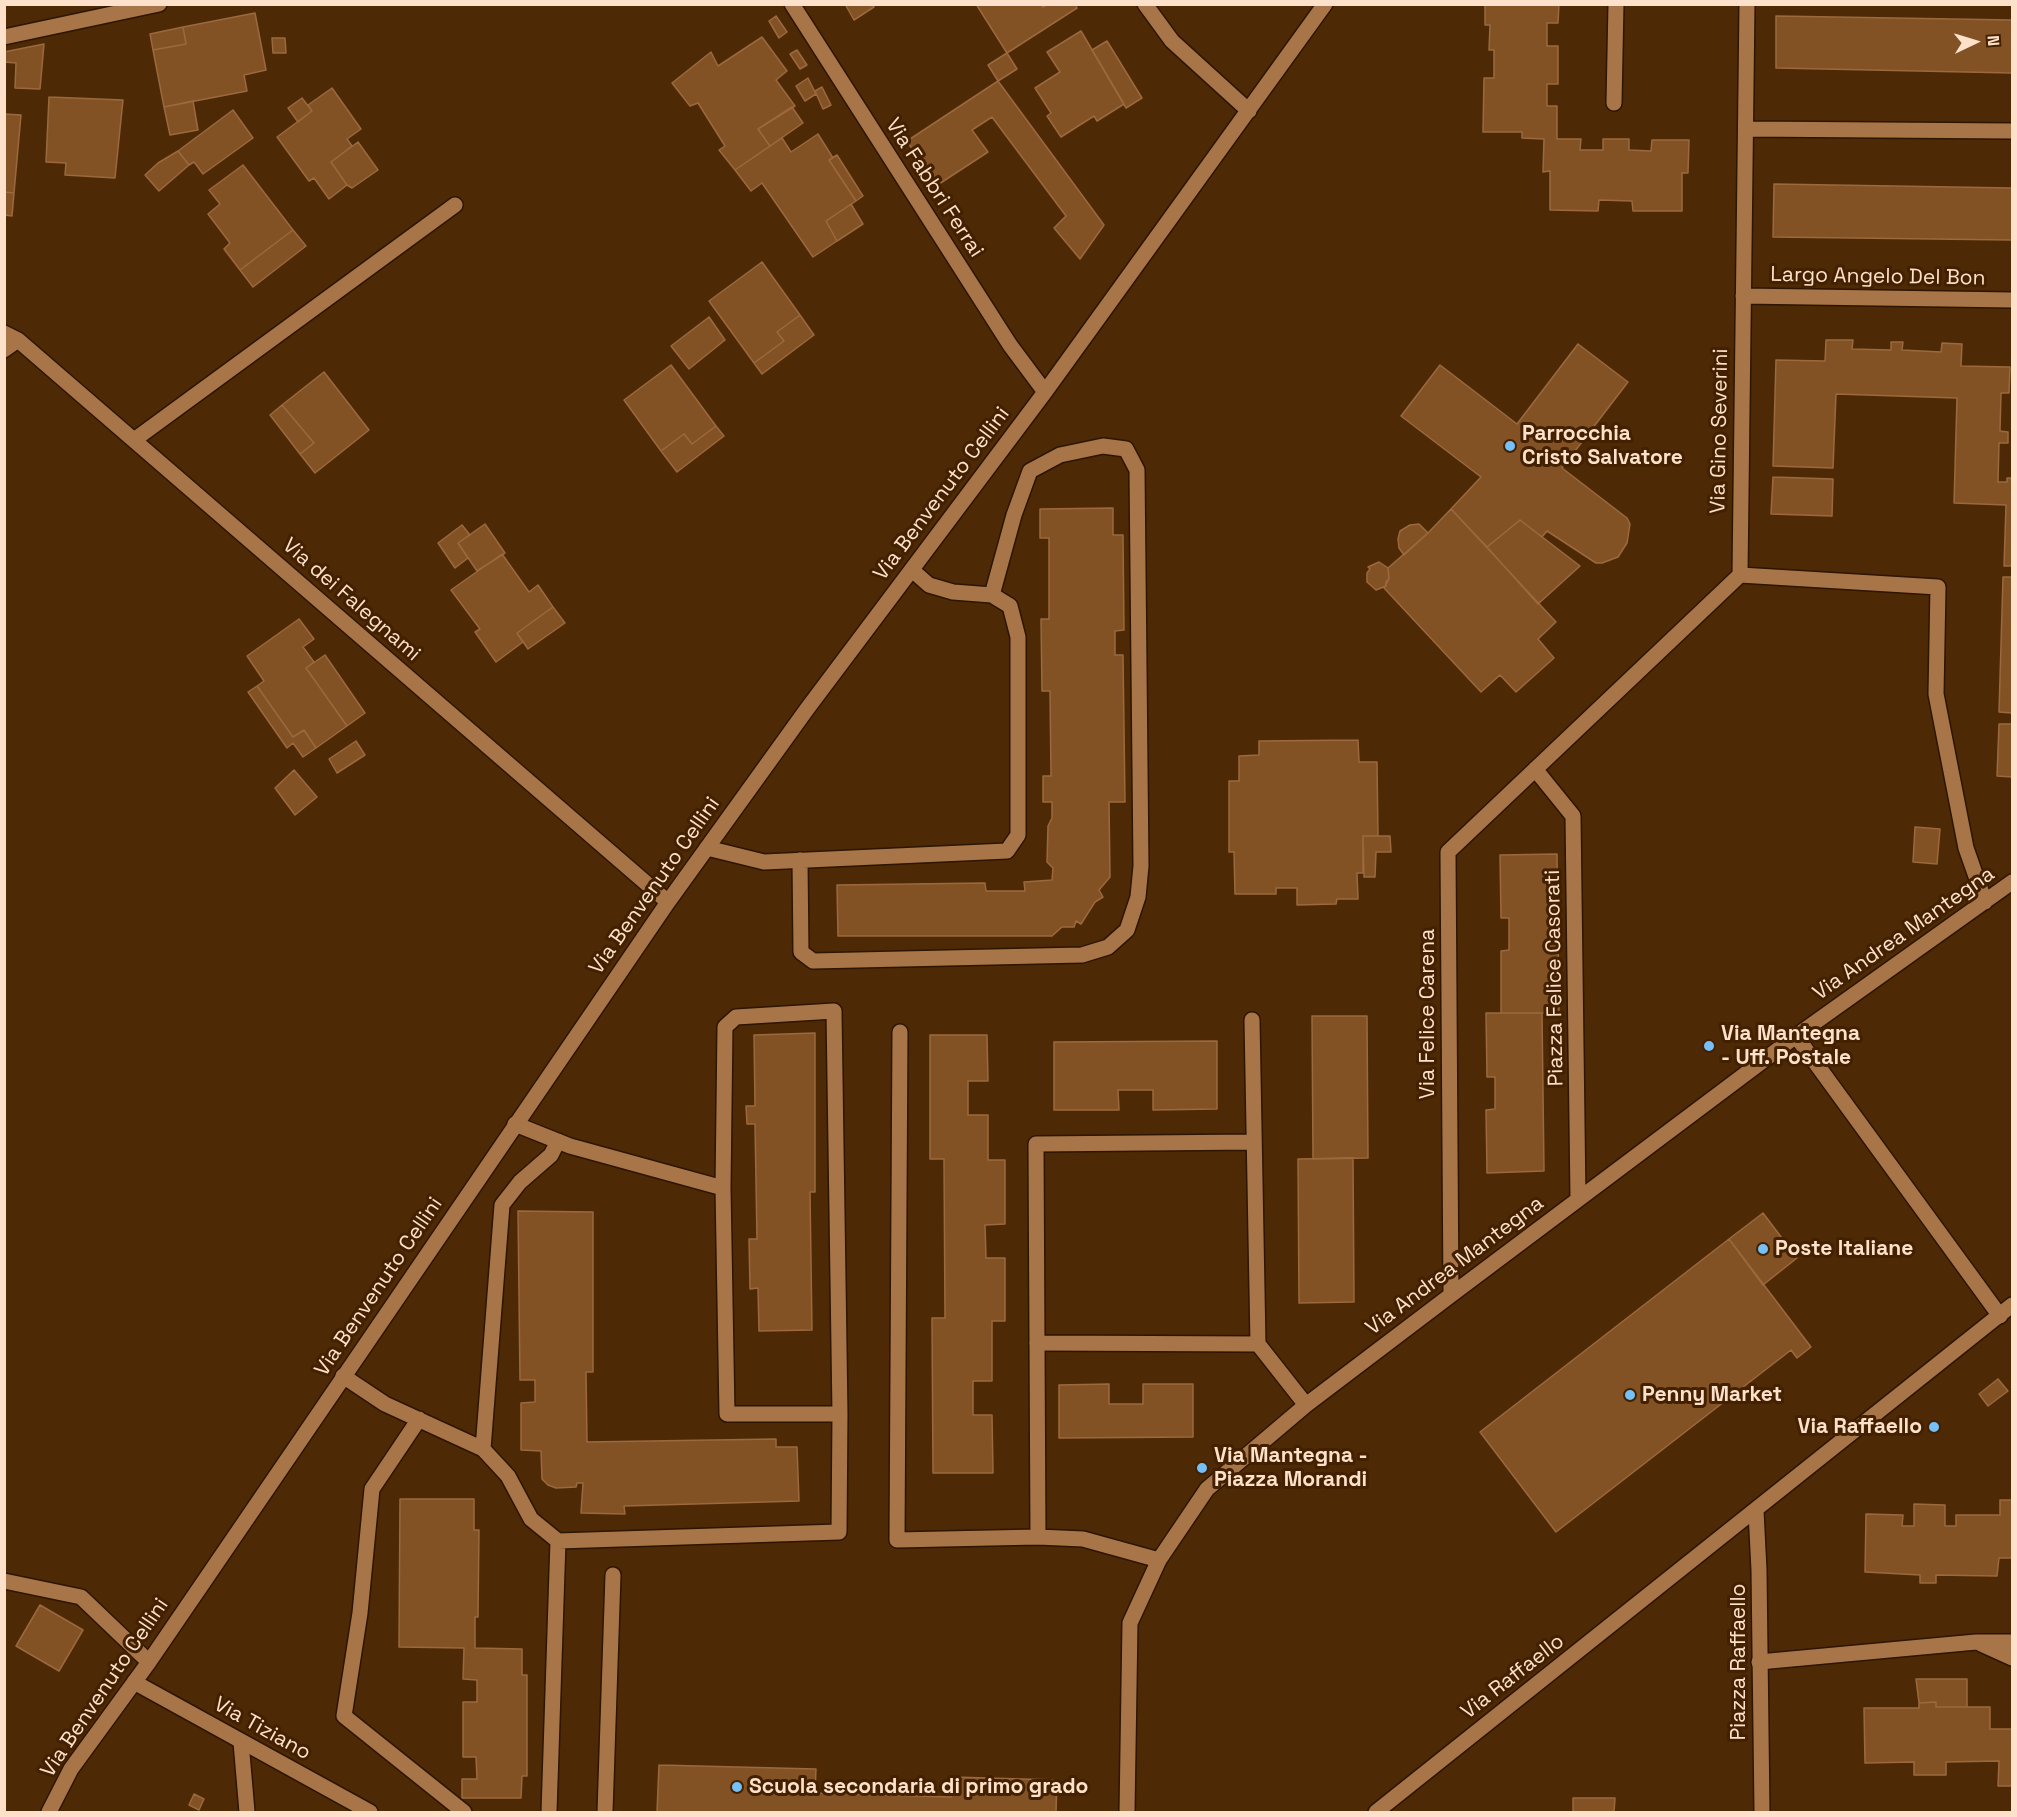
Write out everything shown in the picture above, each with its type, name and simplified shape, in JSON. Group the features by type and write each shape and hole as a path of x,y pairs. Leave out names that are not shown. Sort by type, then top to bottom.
{"street":[{"path":"4,37 159,4"},
{"name":"Via Fabbri Ferrai","path":"792,4 1010,345 1045,392"},
{"path":"1144,4 1172,40 1249,111"},
{"name":"Via Benvenuto Cellini","path":"49,1812 72,1769 149,1662 668,902 807,710 1045,392 1325,4"},
{"path":"1614,103 1616,4"},
{"name":"Via Gino Severini","path":"1740,575 1747,4"},
{"path":"1746,129 2013,131"},
{"path":"134,440 455,205"},
{"name":"Largo Angelo Del Bon","path":"1743,296 2013,300"},
{"path":"4,350 11,337"},
{"name":"Via dei Falegnami","path":"11,337 134,440 668,902"},
{"path":"800,860 801,952 813,961 1082,955 1108,947 1127,930 1138,897 1141,855 1137,470 1126,449 1103,446 1060,455 1030,471 1014,515 992,596"},
{"path":"707,848 764,862 1006,850 1018,834 1018,637 1010,606 992,596 953,592 929,585 912,570"},
{"path":"1535,769 1740,575 1938,587 1936,694 1966,848 1985,902"},
{"name":"Piazza Felice Casorati","path":"1535,769 1574,816 1578,1199"},
{"name":"Via Felice Carena","path":"1451,1295 1448,852 1535,769"},
{"name":"Via Andrea Mantegna","path":"1127,1812 1130,1623 1159,1560 1207,1489 1306,1405 1578,1199 1796,1036 2013,882"},
{"path":"343,1376 385,1404 483,1449 508,1476 531,1519 558,1541 839,1532 840,1414 834,1011 736,1017 724,1027 723,1188 727,1414 840,1414"},
{"path":"1252,1020 1258,1344 1306,1405"},
{"path":"900,1032 897,1540 1038,1537 1083,1539 1159,1560"},
{"path":"1796,1036 2000,1316"},
{"path":"515,1124 558,1141 723,1188"},
{"path":"483,1449 502,1205 520,1182 551,1155 558,1141"},
{"path":"1038,1537 1036,1144 1253,1142"},
{"name":"Via Raffaello","path":"1376,1812 2013,1305"},
{"path":"1037,1343 1258,1344"},
{"path":"419,1419 372,1490 360,1613 344,1716 464,1812"},
{"name":"Piazza Raffaello","path":"1756,1511 1759,1570 1762,1812"},
{"path":"549,1812 558,1541"},
{"path":"605,1812 613,1575"},
{"path":"4,1581 81,1597 149,1662"},
{"path":"1759,1662 1976,1642 2013,1642"},
{"path":"1976,1642 2013,1658"},
{"name":"Via Tiziano","path":"134,1683 370,1812"},
{"path":"241,1742 248,1812"}],"building":[{"path":"845,4 872,4 874,7 854,20"},
{"path":"976,4 1042,4 1043,7 1048,4 1075,4 1077,8 1007,53"},
{"path":"1485,4 1559,4 1558,23 1547,23 1547,46 1558,46 1558,84 1547,84 1547,106 1557,106 1557,139 1581,139 1580,150 1603,150 1603,139 1629,139 1629,150 1651,151 1652,140 1689,140 1688,173 1682,173 1682,211 1633,211 1632,201 1599,200 1598,211 1550,210 1550,171 1543,172 1544,139 1522,138 1522,132 1483,132 1484,78 1494,78 1494,50 1489,50 1490,25 1485,25"},
{"path":"255,13 266,70 244,75 247,91 164,107 153,50 186,44 183,27"},
{"path":"776,16 787,32 779,38 769,21"},
{"path":"1776,16 2012,20 2012,73 1776,68"},
{"path":"183,27 186,44 153,50 150,34"},
{"path":"1081,31 1124,104 1097,121 1094,116 1061,137 1047,116 1051,113 1035,88 1060,72 1047,52"},
{"path":"762,37 787,71 776,80 795,106 758,129 770,146 735,170 719,150 725,146 698,103 690,106 672,83 711,52 718,66"},
{"path":"272,38 285,38 286,53 273,53"},
{"path":"1107,41 1142,98 1126,108 1092,50"},
{"path":"44,44 40,89 15,88 16,63 4,62 4,52"},
{"path":"797,50 807,65 800,69 790,54"},
{"path":"1007,53 1017,69 998,81 988,65"},
{"path":"808,78 816,94 805,101 796,86"},
{"path":"998,81 1104,225 1080,259 1054,228 1066,216 992,117 972,130 988,152 936,186 907,141"},
{"path":"822,87 831,105 823,109 815,91"},
{"path":"332,88 361,129 347,139 352,146 331,162 347,185 329,199 314,178 309,181 277,137 312,111 308,105"},
{"path":"49,97 123,100 115,178 65,175 66,163 46,162"},
{"path":"302,98 312,111 298,122 288,108"},
{"path":"193,101 198,130 170,135 164,107"},
{"path":"792,107 803,123 770,146 758,129"},
{"path":"233,110 253,138 203,174 194,162 189,165 178,151"},
{"path":"4,114 21,115 14,193 4,192"},
{"path":"818,134 833,158 829,160 856,201 826,221 837,241 813,257 762,183 751,191 735,170 782,138 791,152"},
{"path":"358,142 378,170 352,188 347,185 331,162"},
{"path":"178,151 189,165 159,191 145,175 158,163"},
{"path":"837,155 863,196 856,201 829,160"},
{"path":"243,165 293,230 240,270 224,249 230,243 208,214 220,204 209,190"},
{"path":"1774,184 2012,188 2012,240 1773,237"},
{"path":"4,192 14,193 12,216 4,215"},
{"path":"851,204 863,224 837,241 826,221"},
{"path":"293,230 306,246 253,287 240,270"},
{"path":"762,262 800,315 777,332 784,341 754,363 709,301"},
{"path":"800,315 814,335 762,374 754,363 784,341 777,332"},
{"path":"709,317 725,340 689,369 671,346"},
{"path":"1826,340 1853,340 1852,349 1891,350 1891,342 1903,342 1902,350 1941,352 1942,343 1962,344 1961,366 2010,367 2009,393 2001,393 2000,431 2008,432 2008,443 1999,443 1998,482 2007,482 2007,478 2012,478 2012,566 2004,566 2006,505 1954,503 1957,398 1836,394 1833,468 1773,466 1776,360 1825,361"},
{"name":"Parrocchia Cristo Salvatore","path":"1578,344 1628,382 1562,468 1627,518 1630,524 1627,543 1618,557 1596,563 1547,531 1542,537 1520,520 1487,547 1451,509 1481,477 1401,416 1440,365 1517,424"},
{"path":"671,365 716,426 692,444 684,434 661,451 624,400"},
{"path":"324,372 369,430 315,473 300,454 314,443 282,405"},
{"path":"282,405 314,443 300,454 270,415"},
{"path":"716,426 724,436 677,472 661,451 684,434 692,444"},
{"path":"1773,477 1833,479 1832,516 1771,514"},
{"path":"1113,508 1113,535 1123,535 1124,630 1115,631 1115,655 1123,655 1125,802 1109,802 1110,877 1099,890 1103,897 1095,902 1081,924 1076,921 1074,927 1062,927 1052,936 838,936 837,885 985,883 986,891 1025,891 1024,882 1052,880 1053,868 1047,862 1048,826 1052,818 1052,802 1043,802 1043,776 1051,776 1050,691 1042,691 1041,619 1049,619 1049,538 1040,538 1040,509"},
{"path":"1451,509 1556,622 1538,639 1554,658 1516,692 1500,675 1481,692 1384,588 1389,579 1388,568"},
{"path":"1520,520 1580,566 1538,604 1487,547"},
{"path":"485,524 505,553 477,571 458,543"},
{"path":"1419,524 1428,533 1404,555 1399,548 1400,531 1410,525"},
{"path":"462,525 470,535 458,543 468,558 455,568 438,543"},
{"path":"502,554 529,592 538,585 553,607 517,633 523,642 496,662 475,632 480,629 451,590"},
{"path":"1379,562 1388,568 1389,579 1386,586 1376,590 1367,582 1367,573 1370,569 1368,567"},
{"path":"2003,577 2012,577 2012,713 1999,712"},
{"path":"553,607 565,623 528,649 517,633"},
{"path":"299,619 314,639 303,647 314,662 306,668 347,726 316,748 304,730 293,737 257,686 264,681 247,656"},
{"path":"325,655 365,713 347,726 306,668"},
{"path":"257,686 293,737 304,730 316,748 303,757 293,743 287,748 248,692"},
{"path":"1999,724 2012,724 2012,777 1997,776"},
{"path":"1358,740 1359,762 1377,762 1378,836 1363,836 1363,873 1357,873 1358,899 1337,899 1336,904 1297,905 1297,888 1276,888 1276,894 1235,894 1234,852 1229,852 1229,781 1239,781 1239,756 1259,755 1259,741"},
{"path":"356,741 365,755 337,773 329,759"},
{"path":"294,770 317,797 295,815 275,788"},
{"path":"1915,827 1940,829 1937,864 1913,862"},
{"path":"1363,836 1390,836 1391,852 1376,852 1375,877 1364,877"},
{"path":"1557,854 1559,1013 1501,1013 1501,951 1509,950 1509,918 1501,918 1500,855"},
{"path":"1486,1013 1542,1013 1544,1171 1487,1173 1486,1110 1495,1109 1495,1077 1487,1077"},
{"path":"1312,1016 1367,1016 1368,1158 1313,1159"},
{"path":"815,1033 815,1192 810,1192 812,1330 759,1331 758,1288 750,1289 749,1239 757,1239 755,1124 747,1124 746,1106 755,1106 754,1035"},
{"path":"930,1035 987,1035 988,1081 968,1081 968,1115 988,1115 988,1160 1005,1160 1005,1224 985,1225 986,1258 1005,1258 1005,1321 992,1321 992,1381 973,1381 973,1415 992,1415 993,1473 933,1473 932,1318 945,1318 944,1159 930,1159"},
{"path":"1217,1041 1217,1109 1153,1110 1153,1090 1118,1090 1119,1110 1054,1110 1054,1042"},
{"path":"1353,1158 1354,1302 1299,1303 1298,1159"},
{"path":"518,1211 593,1212 593,1372 586,1372 587,1442 776,1439 776,1447 797,1447 799,1501 624,1506 625,1514 581,1513 583,1483 577,1483 576,1487 556,1488 548,1485 542,1479 541,1451 521,1450 521,1403 535,1402 535,1380 520,1380"},
{"name":"Poste Italiane","path":"1763,1213 1797,1258 1763,1285 1729,1239"},
{"name":"Penny Market","path":"1729,1239 1811,1347 1797,1358 1791,1350 1556,1532 1480,1432"},
{"path":"1998,1379 2008,1391 1988,1406 1979,1394"},
{"path":"1109,1384 1109,1404 1143,1404 1143,1384 1193,1384 1193,1437 1059,1438 1059,1385"},
{"path":"400,1499 474,1499 474,1530 479,1530 478,1617 475,1617 475,1648 522,1649 522,1675 527,1675 527,1776 522,1776 521,1798 462,1798 462,1779 477,1779 476,1757 463,1757 463,1702 477,1702 477,1680 463,1679 464,1648 399,1647"},
{"path":"2000,1500 2012,1500 2012,1558 1999,1558 1997,1576 1936,1575 1936,1583 1920,1583 1920,1575 1865,1572 1866,1514 1903,1515 1902,1526 1914,1526 1914,1504 1945,1505 1945,1526 1956,1526 1956,1515 2000,1515"},
{"path":"40,1605 83,1630 59,1671 16,1646"},
{"path":"1916,1679 1967,1679 1967,1707 1936,1707 1936,1702 1919,1703"},
{"path":"1936,1702 1936,1707 1990,1707 1990,1729 2012,1729 2012,1786 1998,1786 1999,1761 1946,1762 1946,1775 1914,1775 1914,1762 1865,1763 1864,1708 1919,1708 1919,1703"},
{"name":"Scuola secondaria di primo grado","path":"659,1765 816,1769 815,1793 951,1797 952,1777 1057,1780 1056,1812 657,1812"},
{"path":"194,1794 204,1799 199,1810 189,1805"},
{"path":"1573,1798 1615,1798 1614,1812 1573,1812"}],"place":[{"name":"Parrocchia Cristo Salvatore","path":"1510,446"},
{"name":"Via Mantegna - Uff. Postale","path":"1709,1046"},
{"name":"Poste Italiane","path":"1763,1249"},
{"name":"Penny Market","path":"1630,1395"},
{"name":"Via Raffaello","path":"1934,1427"},
{"name":"Via Mantegna - Piazza Morandi","path":"1202,1468"},
{"name":"Scuola secondaria di primo grado","path":"737,1787"}]}
